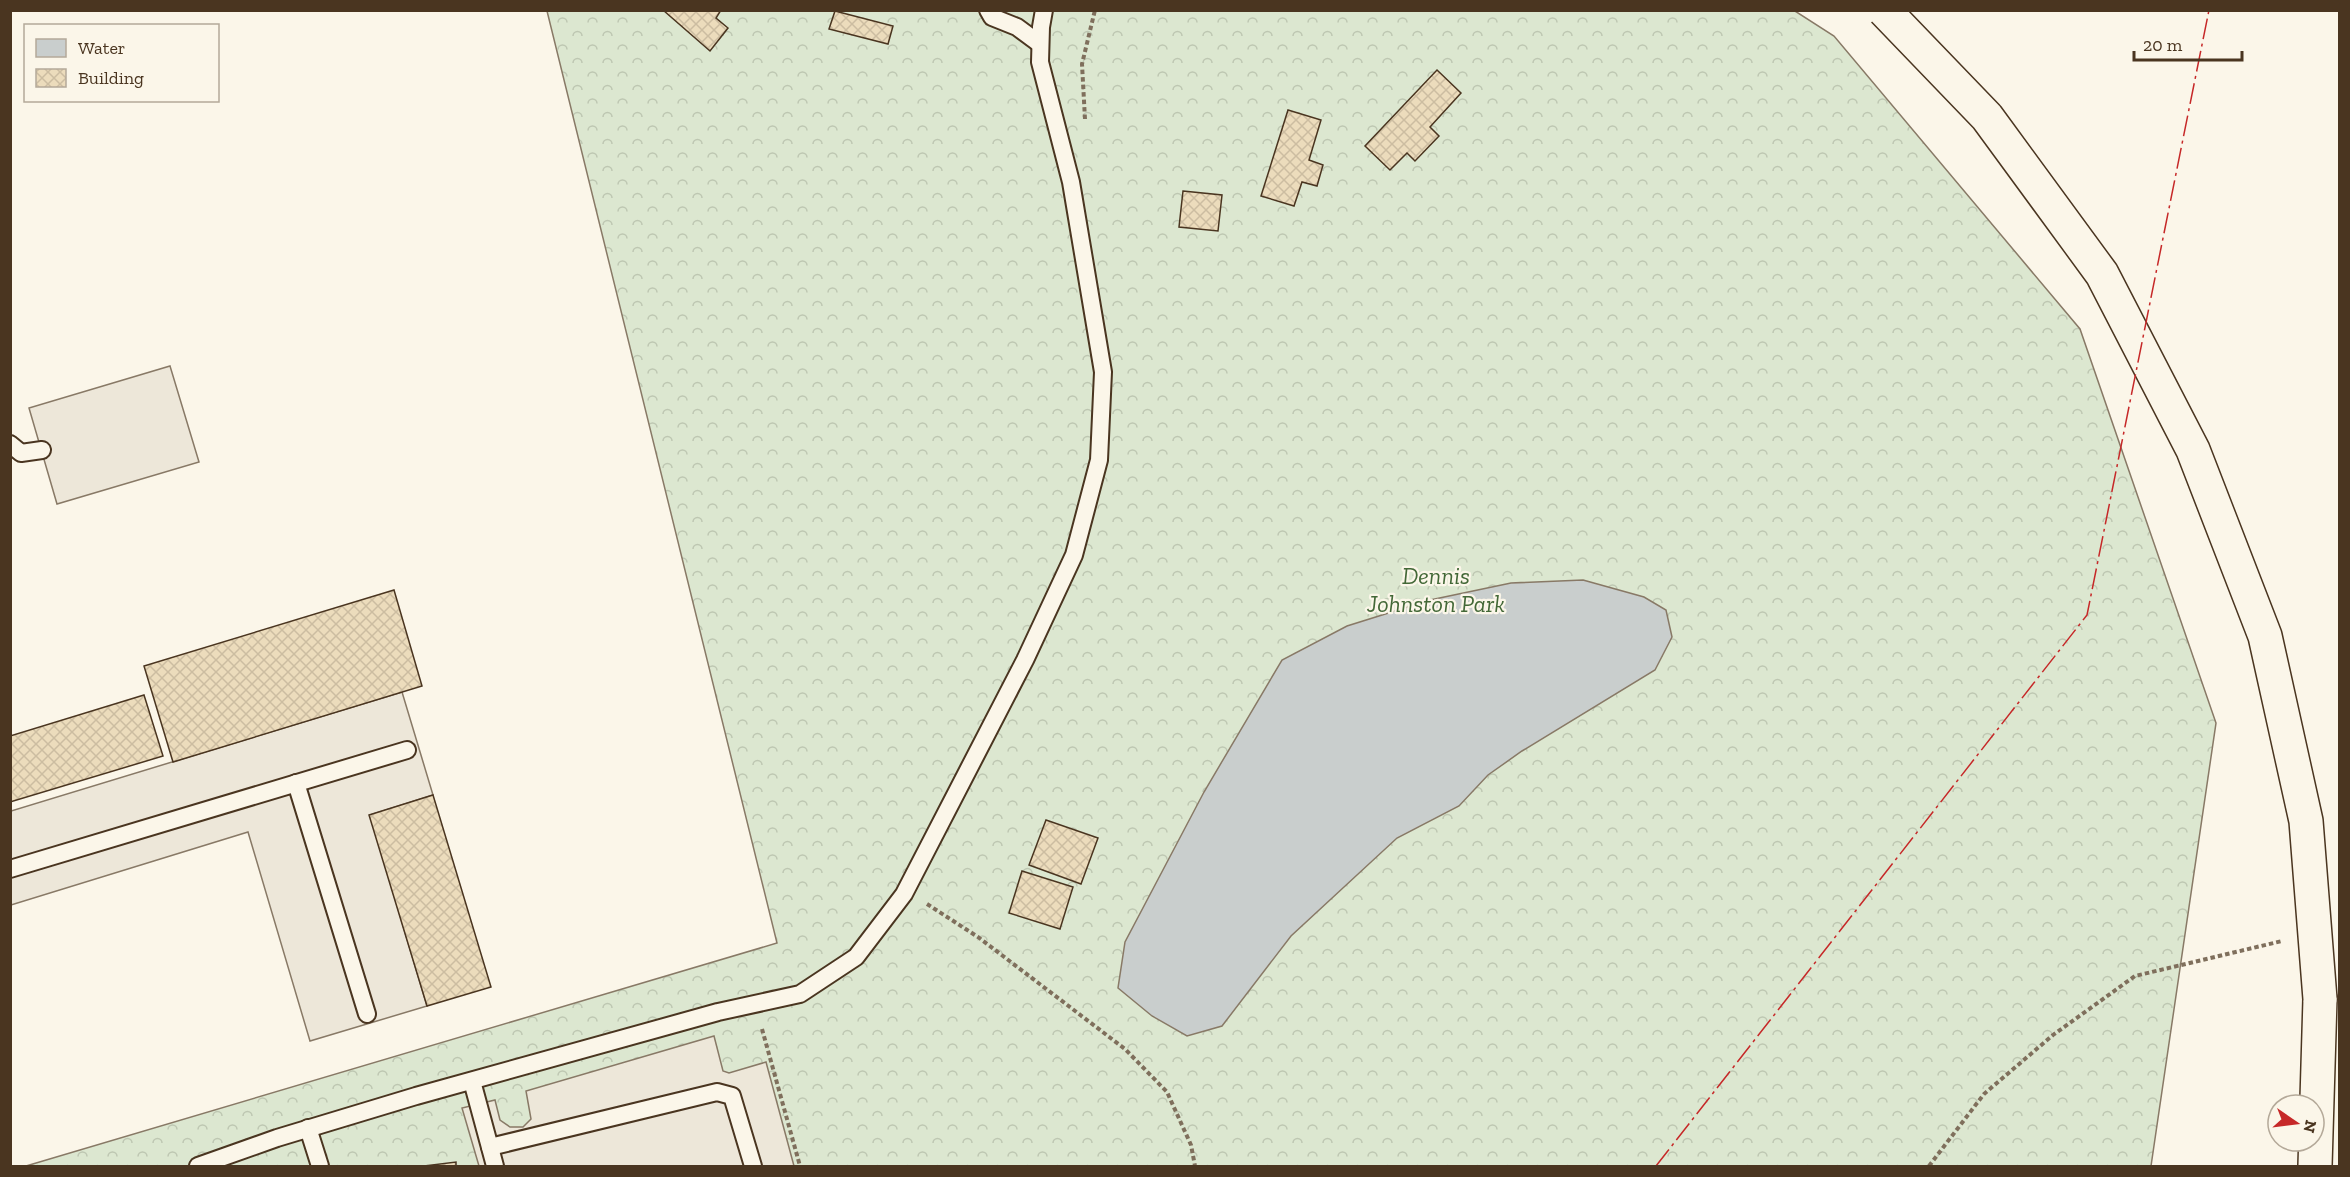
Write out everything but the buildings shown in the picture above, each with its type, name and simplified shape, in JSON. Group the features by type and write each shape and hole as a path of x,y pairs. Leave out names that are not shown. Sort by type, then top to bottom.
{"highway":[{"path":"1884,10 1987,117 2102,274 2193,450 2265,636 2306,821 2320,999 2316,1167"}],"lane":[{"path":"988,10 992,16 1017,27 1040,44"},
{"path":"198,1167 308,1128 718,1012 800,994 856,957 904,894 1024,660 1074,555 1099,460 1103,372 1071,182 1040,62 1044,10"},
{"path":"10,444 21,453 42,450"},
{"path":"10,869 407,750"},
{"path":"296,783 367,1014"},
{"path":"472,1081 495,1167"},
{"path":"490,1147 717,1092 732,1096 753,1167"},
{"path":"308,1128 320,1167"}],"path":[{"path":"1087,128 1082,64 1095,10"},
{"path":"904,894 927,904 978,938 1125,1049 1167,1092 1191,1145 1195,1167"},
{"path":"922,913 932,894"},
{"path":"1929,1167 1984,1094 2053,1035 2135,976 2294,939"},
{"path":"760,1022 800,1167"}],"green space":[{"name":"Dennis Johnston Park","path":"547,11 1795,11 1834,36 2080,329 2216,723 2151,1166 26,1166 777,943"}],"shaded area":[{"path":"170,366 199,462 57,504 29,408"},
{"path":"402,692 433,795 370,815 427,1006 310,1041 248,832 11,905 11,811"},
{"path":"714,1036 723,1071 729,1073 766,1062 794,1166 479,1166 462,1108 495,1100 500,1120 510,1127 523,1127 531,1119 526,1091"}],"water":[{"path":"1583,580 1644,597 1666,610 1672,637 1655,670 1522,751 1488,775 1459,806 1397,838 1291,936 1222,1026 1187,1036 1152,1016 1118,988 1125,942 1204,792 1282,660 1347,626 1430,600 1511,583"}],"power":[{"path":"1656,1166 2087,615 2209,10"}]}
